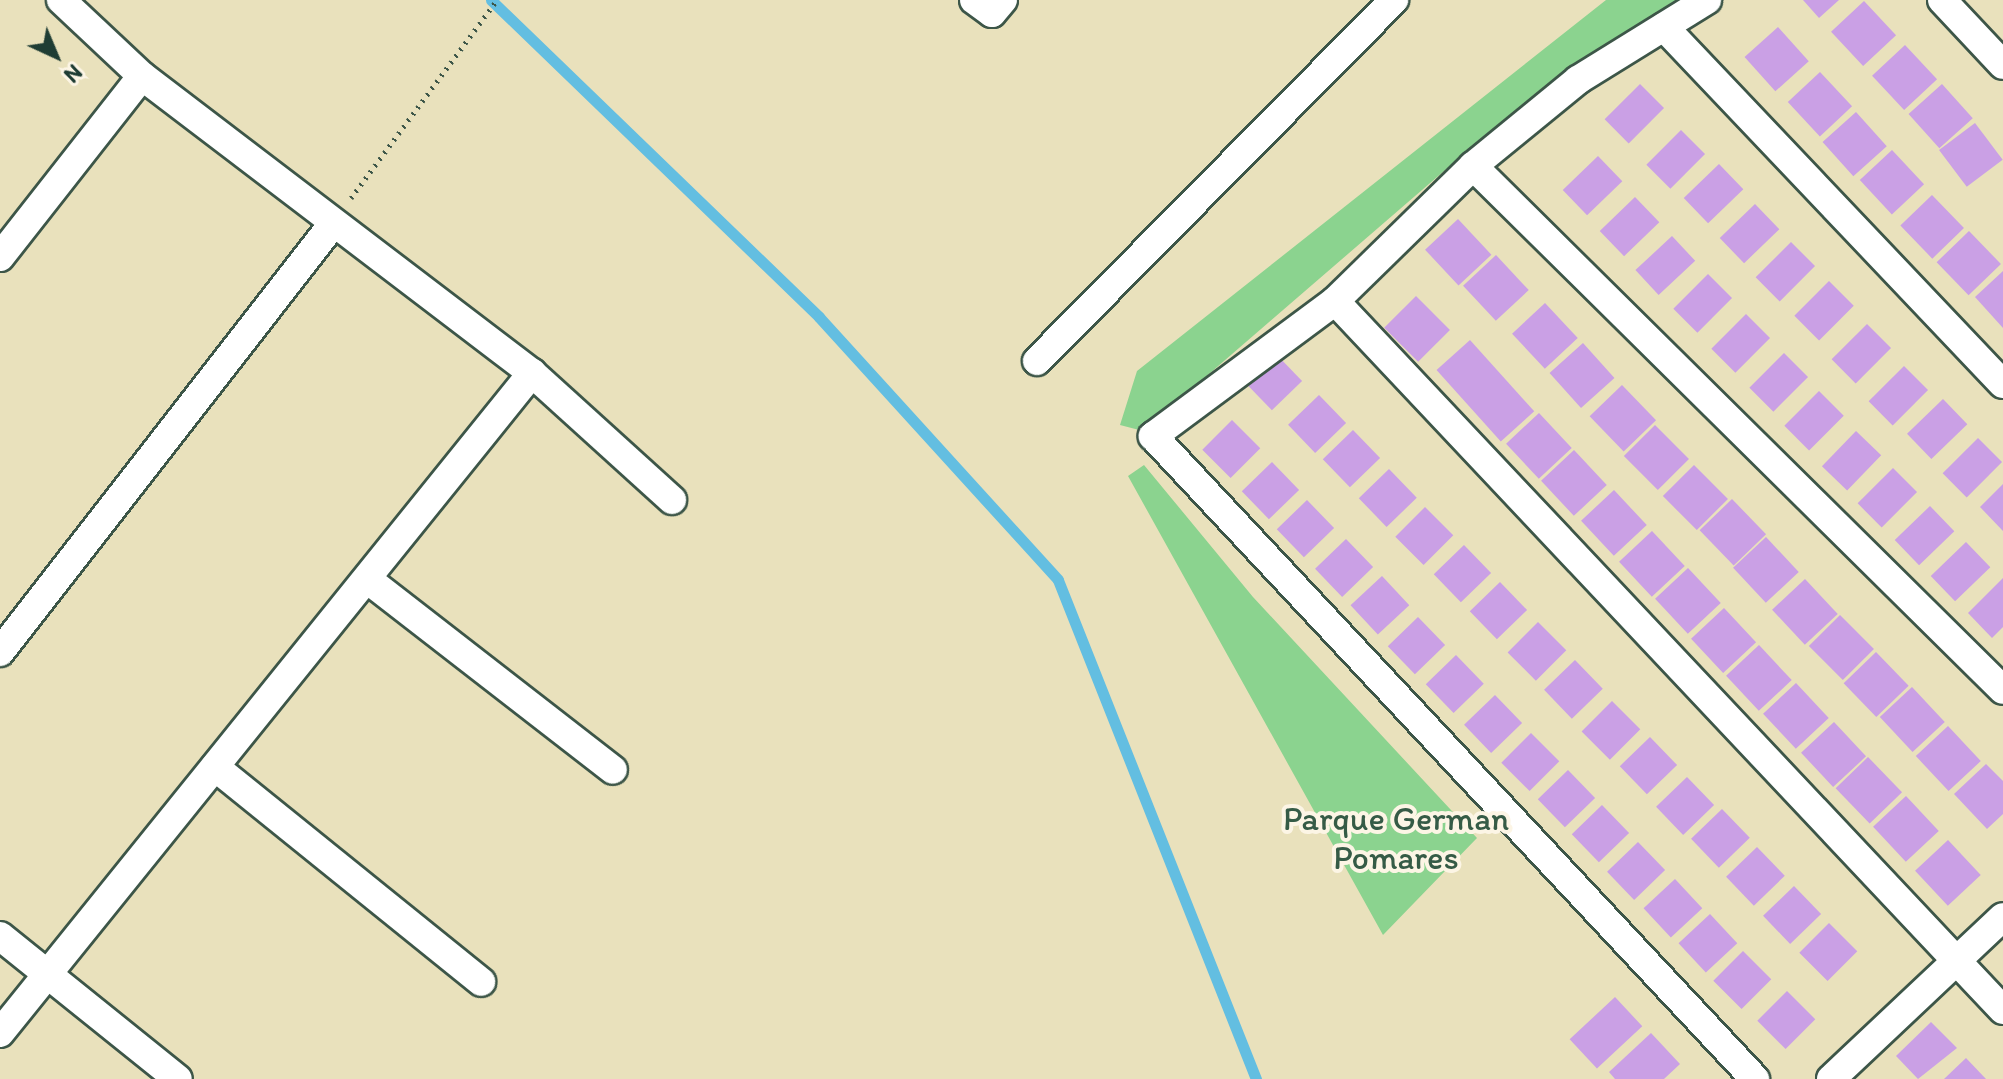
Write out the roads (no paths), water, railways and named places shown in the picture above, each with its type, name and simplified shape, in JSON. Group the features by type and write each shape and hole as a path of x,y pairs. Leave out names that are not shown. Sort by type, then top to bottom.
{"street":[{"path":"61,0 142,76 332,225 532,373 672,500"},
{"path":"974,0 992,13 1003,0"},
{"path":"1037,361 1394,0"},
{"path":"1707,0 1578,80 1473,166 1335,301 1153,436 1755,1079"},
{"path":"1942,0 2003,65"},
{"path":"1664,27 2003,384"},
{"path":"0,257 142,76"},
{"path":"1473,166 2003,690"},
{"path":"0,652 332,225"},
{"path":"1335,301 2003,1010"},
{"path":"0,1033 532,373"},
{"path":"367,579 613,770"},
{"path":"215,767 481,982"},
{"path":"1831,1079 2003,917"},
{"path":"0,936 178,1079"}],"waterway":[{"path":"491,0 819,317 1058,580 1256,1079"}],"park label":[{"name":"Parque German Pomares","path":"1396,838"}]}
